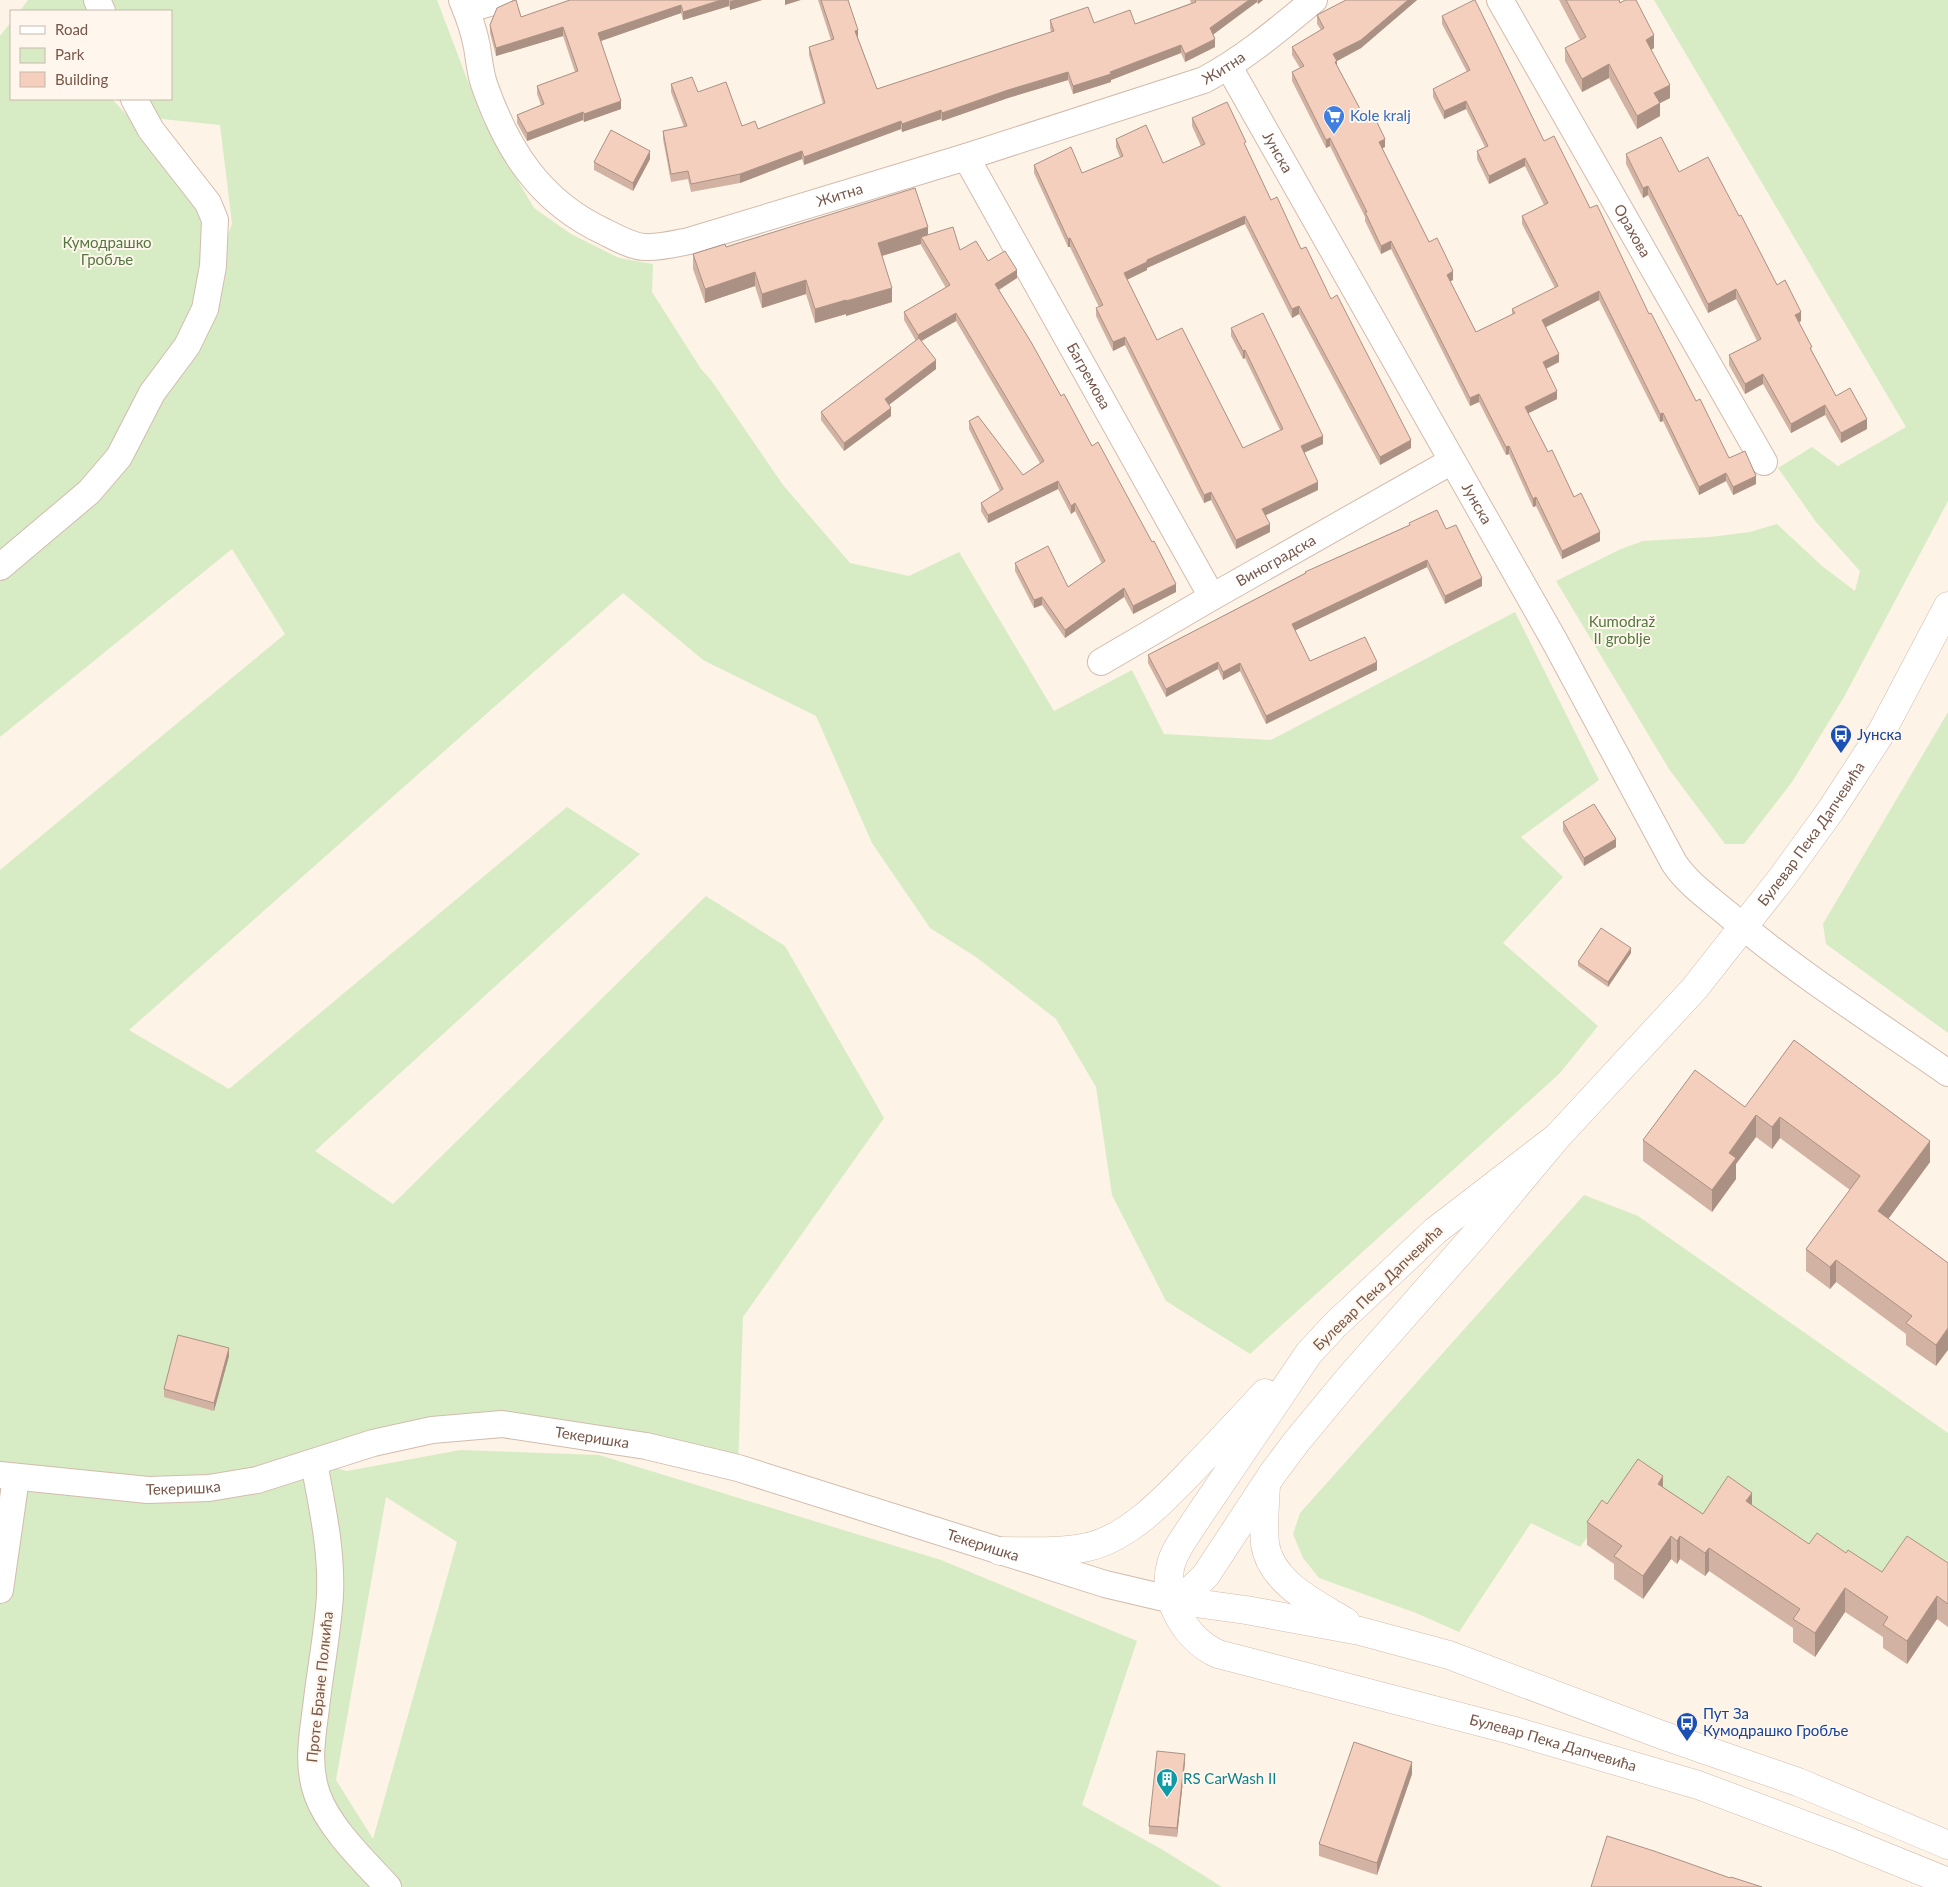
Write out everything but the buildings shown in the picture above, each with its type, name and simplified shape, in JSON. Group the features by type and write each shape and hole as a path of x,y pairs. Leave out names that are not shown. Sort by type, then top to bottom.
{"street":[{"path":"464,5 499,0"},
{"name":"Житна","path":"464,5 477,45 483,82 506,134 526,170 547,194 573,214 599,229 642,247 658,247 689,241 966,156 1204,80 1229,67 1314,0"},
{"name":"Орахова","path":"1500,0 1764,462"},
{"name":"Јунска","path":"1229,67 1554,640 1674,863 1684,877 1743,927"},
{"path":"0,567 89,492 119,457 152,393 186,346 205,309 213,266 215,220 208,203 152,130 135,100"},
{"name":"Багремова","path":"966,156 1212,596"},
{"name":"Виноградска","path":"1102,662 1212,596 1452,461"},
{"name":"Булевар Пека Дапчевића","path":"1173,1600 1193,1588 1206,1575 1297,1441 1557,1138 1694,989 1781,879 1831,810 1880,733 1948,606"},
{"path":"1743,927 1948,1074"},
{"name":"Булевар Пека Дапчевића","path":"1557,1138 1435,1231 1377,1284 1308,1353 1194,1523 1171,1563 1169,1576 1173,1600 1186,1629 1199,1643 1218,1654 1511,1730 1698,1785 1842,1839 1948,1882"},
{"path":"1000,1551 1058,1552 1089,1546 1119,1533 1139,1520 1170,1493 1272,1387 1308,1353"},
{"name":"Текеришка","path":"8,1476 148,1490 209,1488 258,1480 373,1443 432,1430 502,1424 646,1446 738,1468 1105,1584 1173,1600"},
{"name":"Проте Бране Полкића","path":"314,1463 331,1568 330,1597 312,1731 310,1764 312,1778 317,1796 338,1831 388,1887"},
{"path":"0,1590 8,1476"},
{"path":"1266,1484 1264,1527 1270,1560 1279,1574 1309,1600 1360,1631"},
{"path":"1173,1600 1246,1610 1360,1631 1449,1655 1662,1735 1798,1782 1948,1845"}],"green space":[{"name":"Кумодрашко Гробље","path":"28,0 437,0 483,121 534,208 571,234 619,258 653,264 652,292 701,369 711,380 783,485 850,563 909,576 959,552 1054,711 1132,670 1164,734 1271,740 1515,612 1599,780 1521,837 1563,877 1503,943 1598,1026 1560,1073 1250,1354 1166,1301 1112,1195 1096,1087 1056,1019 976,957 930,928 872,843 816,716 703,660 623,593 129,1030 229,1089 567,807 640,854 315,1151 393,1204 706,896 785,946 884,1118 743,1317 738,1468 502,1424 316,1463 347,1471 460,1450 599,1455 941,1560 1137,1641 1082,1805 1163,1850 1222,1887 0,1887 0,1590 16,1478 0,1475 0,870 285,634 232,549 0,737 0,36 10,23 10,100 113,100 208,203 207,302 232,223 220,125 162,119 116,100 172,100 172,10 21,10","holes":["386,1497 457,1542 373,1839 336,1780"]},
{"name":"Kumodraž II groblje","path":"1654,0 1948,0 1948,501 1844,697 1792,782 1744,844 1725,844 1669,769 1556,581 1621,549 1643,541 1710,537 1750,532 1777,524 1822,566 1855,591 1860,571 1816,522 1778,468 1812,447 1838,466 1906,427"},
{"path":"1948,712 1948,1033 1826,944 1823,924"},
{"path":"1584,1195 1638,1216 1948,1433 1948,1580 1879,1587 1725,1491 1705,1521 1633,1476 1580,1547 1531,1523 1459,1632 1416,1613 1319,1578 1303,1558 1293,1534 1300,1513"}],"place":[{"name":"Kole kralj","path":"1334,135"},
{"name":"Јунска","path":"1841,754"},
{"name":"Пут За Кумодрашко Гробље","path":"1687,1742"},
{"name":"RS CarWash II","path":"1167,1798"}]}
